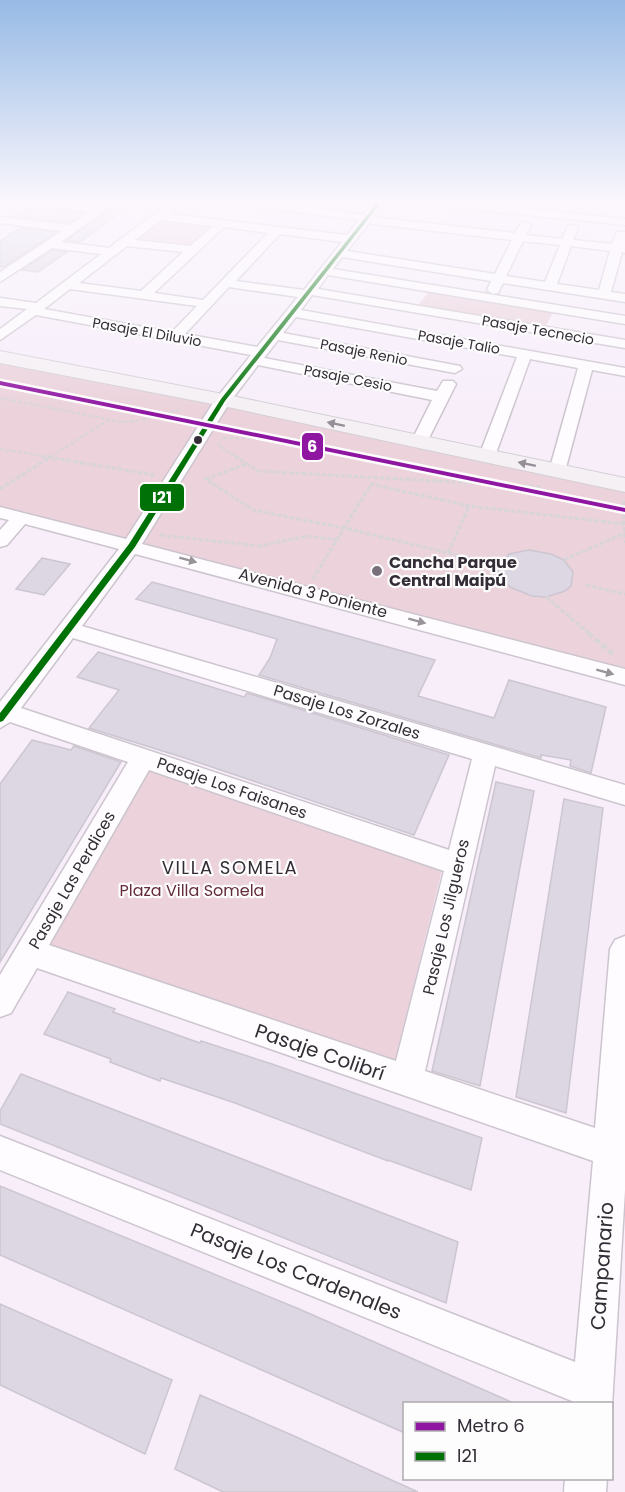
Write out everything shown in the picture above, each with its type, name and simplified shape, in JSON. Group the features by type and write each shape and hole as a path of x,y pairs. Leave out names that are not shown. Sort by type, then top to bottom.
{"main road":[{"path":"0,357 223,400 487,456 555,479 625,485"}],"street":[{"path":"0,336 84,274"},
{"path":"144,295 167,274"},
{"path":"175,336 235,274"},
{"path":"5,706 132,545 223,400 322,274"},
{"path":"340,274 625,320"},
{"path":"482,274 625,298"},
{"path":"489,298 501,274"},
{"path":"550,286 555,274"},
{"path":"604,294 612,274"},
{"name":"Pasaje Tecnecio","path":"226,283 308,292 625,344"},
{"path":"69,285 207,304"},
{"name":"Pasaje El Diluvio","path":"0,302 175,336 257,356"},
{"name":"Pasaje Talio","path":"292,312 625,372"},
{"path":"419,442 480,320"},
{"name":"Pasaje Renio","path":"274,335 455,369"},
{"path":"487,456 525,354"},
{"name":"Pasaje Cesio","path":"257,356 442,397"},
{"path":"555,479 586,365"},
{"name":"Avenida 3 Poniente","path":"0,512 625,677"},
{"path":"0,540 22,517"},
{"name":"Pasaje Los Zorzales","path":"68,629 625,795"},
{"name":"Pasaje Los Faisanes","path":"5,706 143,758 458,864"},
{"name":"Pasaje Los Jilgueros","path":"407,1081 486,753"},
{"name":"Pasaje Las Perdices","path":"0,1003 143,758"},
{"name":"Campanario","path":"592,1396 614,1172 625,949"},
{"name":"Pasaje Colibrí","path":"30,952 407,1081 614,1172"},
{"name":"Pasaje Los Cardenales","path":"0,1153 592,1396"}],"path":[{"path":"0,398 108,421 137,421 181,410"},
{"path":"0,489 108,421"},
{"path":"228,430 219,445 258,471 555,479"},
{"path":"223,438 324,439"},
{"path":"0,449 159,476"},
{"path":"247,464 206,478 253,510 344,528 499,565"},
{"path":"306,592 371,484 468,506 624,524"},
{"path":"625,492 625,543"},
{"path":"448,553 468,506"},
{"path":"564,561 625,533"},
{"path":"161,535 260,546 307,536 337,540"},
{"path":"586,585 625,594"},
{"path":"546,597 616,657"}],"green space":[{"path":"430,291 554,310 545,328 417,306"},
{"path":"0,360 210,402 625,491 625,668 0,507"},
{"name":"Plaza Villa Somela","path":"145,768 442,870 394,1065 44,946"}],"building":[{"path":"529,550 551,554 564,560 573,572 571,586 565,591 546,597 532,596 510,587 498,573 499,565 509,554"},
{"path":"42,558 70,564 44,595 16,589"},
{"path":"152,582 435,660 418,696 494,718 509,680 606,707 591,773 570,766 571,760 541,755 541,758 259,675 270,658 277,639 136,599"},
{"path":"98,652 244,697 247,693 449,755 414,835 89,728 119,690 77,677"},
{"path":"32,740 71,750 74,746 121,762 0,962 0,784"},
{"path":"496,782 534,791 480,1086 432,1071"},
{"path":"564,799 603,808 566,1113 516,1097"},
{"path":"68,992 115,1009 113,1012 200,1043 201,1041 272,1064 482,1138 471,1190 235,1103 161,1078 160,1081 110,1062 111,1059 44,1034"},
{"path":"21,1074 458,1242 446,1303 0,1124 0,1111"},
{"path":"0,1186 299,1309 511,1402 403,1402 403,1432 0,1255"},
{"path":"0,1304 172,1380 145,1454 0,1385"},
{"path":"200,1395 418,1492 223,1492 175,1469"}],"metro line":[{"name":"6","path":"0,383 625,510"}],"transit line":[{"name":"I21","path":"0,719 132,545 223,400 323,274"}],"place":[{"name":"Cancha Parque Central Maipú","path":"377,571"}],"district":[{"name":"VILLA SOMELA","path":"230,867"}]}
